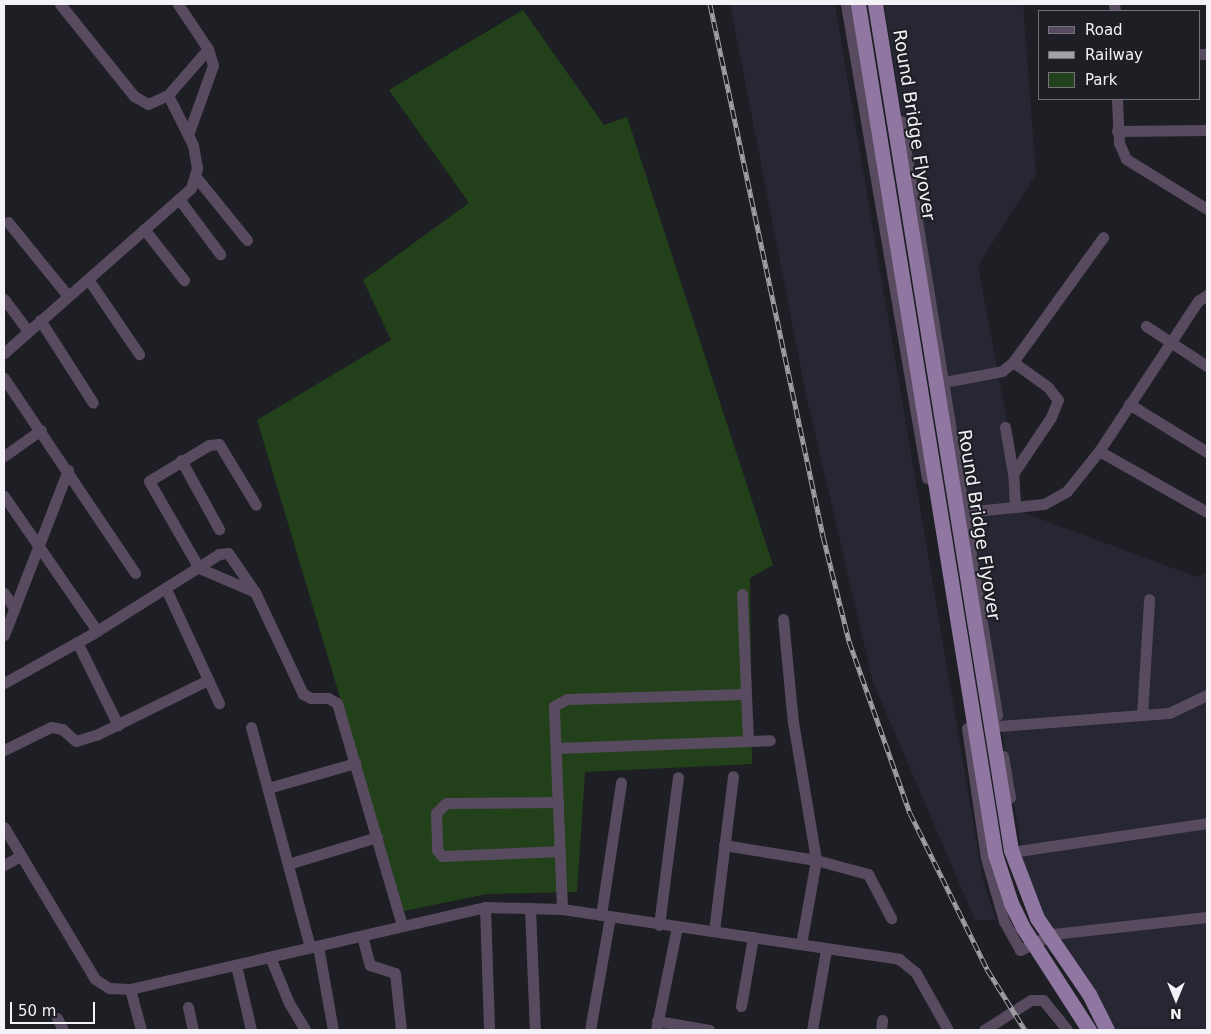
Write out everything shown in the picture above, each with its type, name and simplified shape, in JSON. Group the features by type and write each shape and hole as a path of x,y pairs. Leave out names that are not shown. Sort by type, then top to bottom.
{"main road":[{"name":"Round Bridge Flyover","path":"858,4 995,854 1011,903 1022,926 1089,1030"},
{"name":"Round Bridge Flyover","path":"875,4 1011,850 1037,918 1089,994 1107,1030"}],"street":[{"path":"60,4 134,96 148,104 168,95 208,49"},
{"path":"178,4 208,49 213,65 188,135"},
{"path":"846,4 950,612 986,858 1004,921 1020,950 1053,934 1207,917"},
{"path":"882,4 1018,852 1030,889 1053,934 1114,1030"},
{"path":"4,352 191,188 196,177 196,160 188,135 168,95"},
{"path":"1117,100 1117,131 1120,149 1126,158 1207,209"},
{"path":"1117,131 1207,130"},
{"path":"196,177 247,240"},
{"path":"178,199 220,254"},
{"path":"8,222 68,296"},
{"path":"144,229 184,280"},
{"path":"944,382 1002,371 1013,362 1103,237"},
{"path":"88,279 139,354"},
{"path":"964,512 1044,504 1058,498 1099,451 1198,301 1207,295"},
{"path":"4,299 28,331"},
{"path":"40,320 93,403"},
{"path":"1146,326 1207,366"},
{"path":"1013,362 1048,387 1058,400 1050,417 1013,474"},
{"path":"4,378 41,430 135,572"},
{"path":"1130,404 1207,452"},
{"path":"1005,427 1013,474 1015,507"},
{"path":"4,456 41,430"},
{"path":"254,592 199,568 149,483 152,476 209,445 219,444 256,505"},
{"path":"1099,451 1207,512"},
{"path":"181,460 220,530"},
{"path":"4,635 68,470"},
{"path":"4,496 97,631"},
{"path":"4,683 97,631 220,554 228,553 254,592 303,694 311,698 328,698 338,703 402,926"},
{"path":"166,589 219,703"},
{"path":"4,593 14,608"},
{"path":"742,594 748,740"},
{"path":"1142,715 1150,599"},
{"path":"783,619 793,722 816,860 801,944"},
{"path":"77,642 118,725"},
{"path":"4,750 43,729 56,727 79,741 118,725 208,680"},
{"path":"562,909 554,706 560,700 746,694"},
{"path":"998,726 1176,712 1207,695"},
{"path":"251,727 288,864 314,946 333,1030"},
{"path":"556,748 770,740"},
{"path":"268,788 355,762"},
{"path":"714,931 733,776"},
{"path":"659,924 678,777"},
{"path":"590,1030 606,916 621,783"},
{"path":"558,802 446,803 436,813 437,850 442,856 560,852"},
{"path":"1018,852 1207,823"},
{"path":"4,827 95,979 109,988 130,989 485,907 562,909 801,944 826,950 899,958 916,973 948,1030"},
{"path":"288,864 377,836"},
{"path":"724,845 816,860 868,874 891,918"},
{"path":"4,865 20,856"},
{"path":"485,907 489,1030"},
{"path":"530,908 535,1030"},
{"path":"677,927 657,1026 708,1030"},
{"path":"362,936 370,965 395,973 401,1030"},
{"path":"741,1006 753,937"},
{"path":"812,1030 826,950"},
{"path":"270,957 289,1003 305,1030"},
{"path":"236,965 251,1030"},
{"path":"130,989 141,1030"},
{"path":"984,1030 1030,1000 1043,1000 1067,1030"},
{"path":"188,1007 193,1030"},
{"path":"57,1018 63,1030"}],"shaded area":[{"path":"730,4 835,4 983,880 996,920 975,920 873,682 806,395"},
{"path":"884,4 1023,4 1036,174 978,266 1024,513 1197,577 1207,573 1207,1030 1106,1030 1030,902"}],"green space":[{"path":"523,10 604,125 627,117 773,565 750,578 752,764 585,772 577,892 487,894 404,911 257,420 391,340 363,280 469,203 389,90"}],"railway":[{"path":"710,4 823,536 849,641 910,813 987,969 1025,1030"}]}
